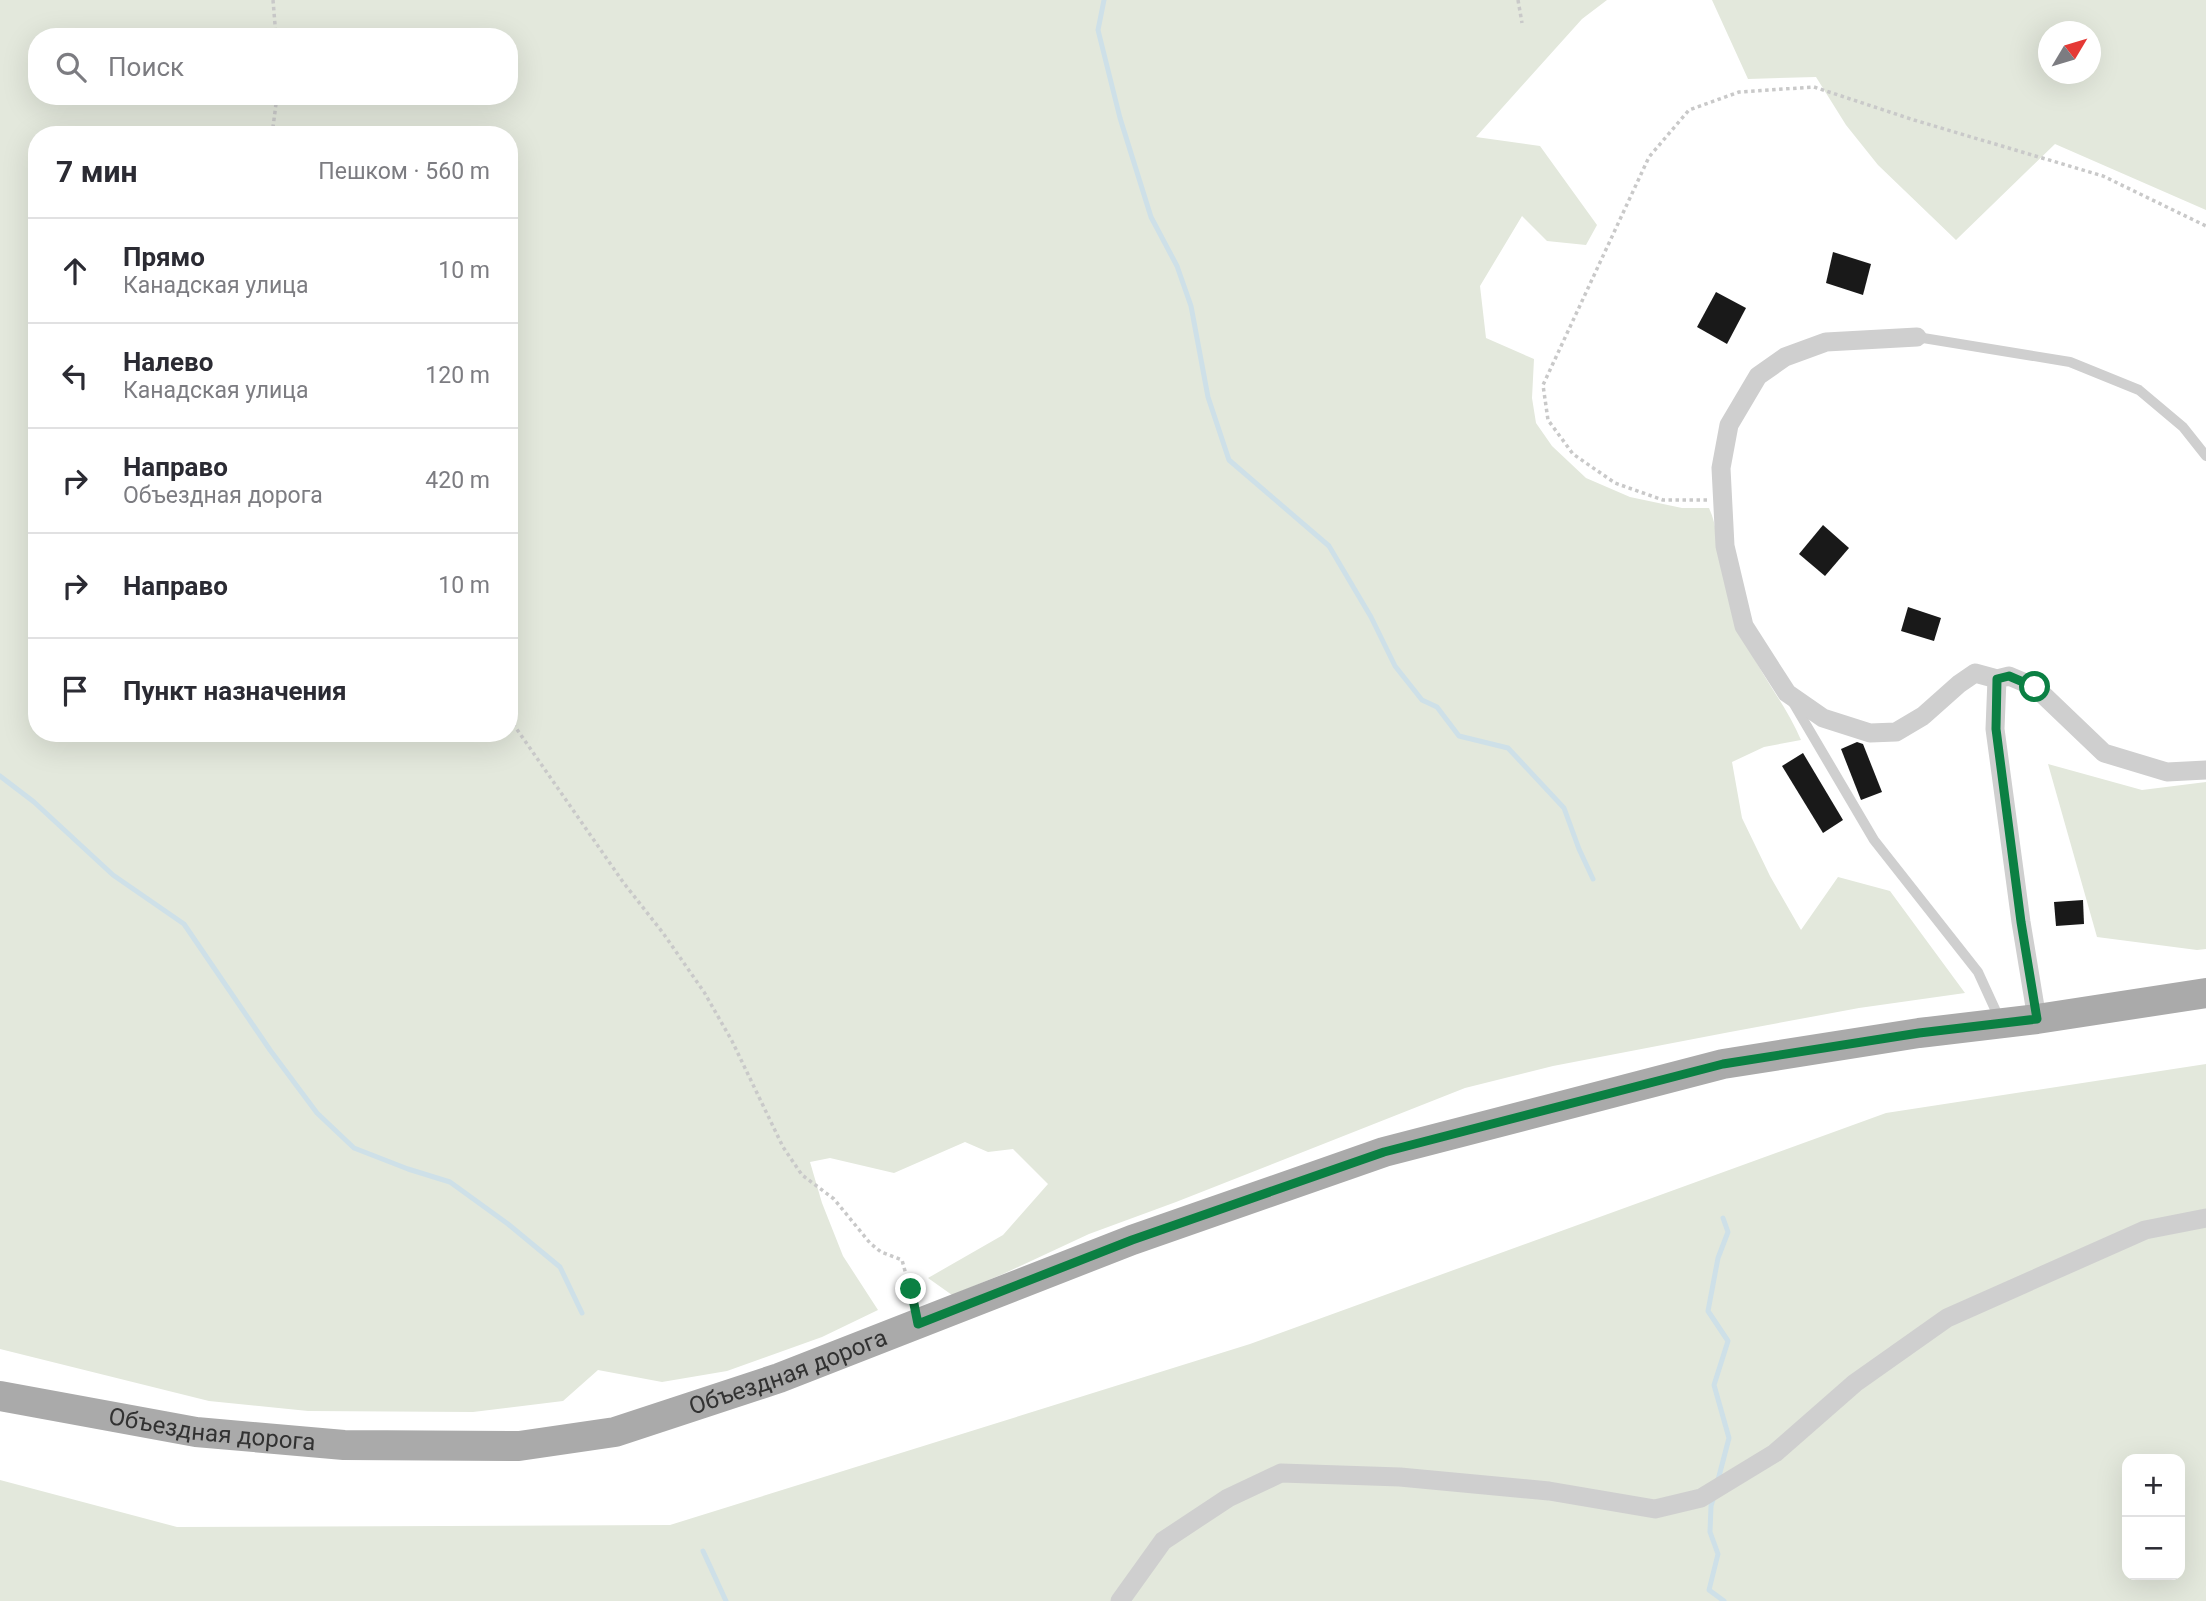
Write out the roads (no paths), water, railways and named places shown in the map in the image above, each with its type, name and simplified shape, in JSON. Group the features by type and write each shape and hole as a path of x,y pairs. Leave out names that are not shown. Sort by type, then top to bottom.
{"main road":[{"name":"Объездная дорога","path":"0,1396 196,1432 344,1445 519,1446 615,1432 779,1378 1132,1240 1396,1148 1723,1064 1919,1033 2037,1019 2206,993"}],"street":[{"path":"1917,337 1826,341 1785,357 1758,376 1729,425 1721,468 1725,546 1744,626 1787,693 1824,718 1870,733 1896,732 1923,716 1975,673 1997,679 2009,676 2035,687 2104,753 2167,772 2206,770"},
{"path":"1997,679 1996,729 2021,922 2037,1019"},
{"path":"1121,1601 1163,1541 1228,1498 1281,1474 1413,1478 1549,1491 1655,1509 1701,1498 1775,1453 1855,1383 1947,1318 2145,1230 2206,1217"}],"lane":[{"path":"1917,337 2070,362 2138,390 2183,427 2206,456"},
{"path":"1787,693 1874,840 1978,972 2001,1023"}],"waterway":[{"path":"1104,0 1098,30 1120,118 1151,217 1177,266 1191,306 1208,397 1229,460 1329,546 1371,617 1395,666 1422,700 1437,707 1459,736 1508,748 1564,808 1593,879"},
{"path":"0,776 34,802 113,875 184,924 270,1050 317,1113 354,1148 450,1182 508,1224 560,1267 582,1313"},
{"path":"1718,1480 1729,1438 1714,1385 1728,1341 1708,1311 1718,1258 1728,1232 1723,1218"},
{"path":"1714,1496 1710,1532 1718,1554 1709,1590 1724,1601"},
{"path":"703,1551 726,1601"}]}
